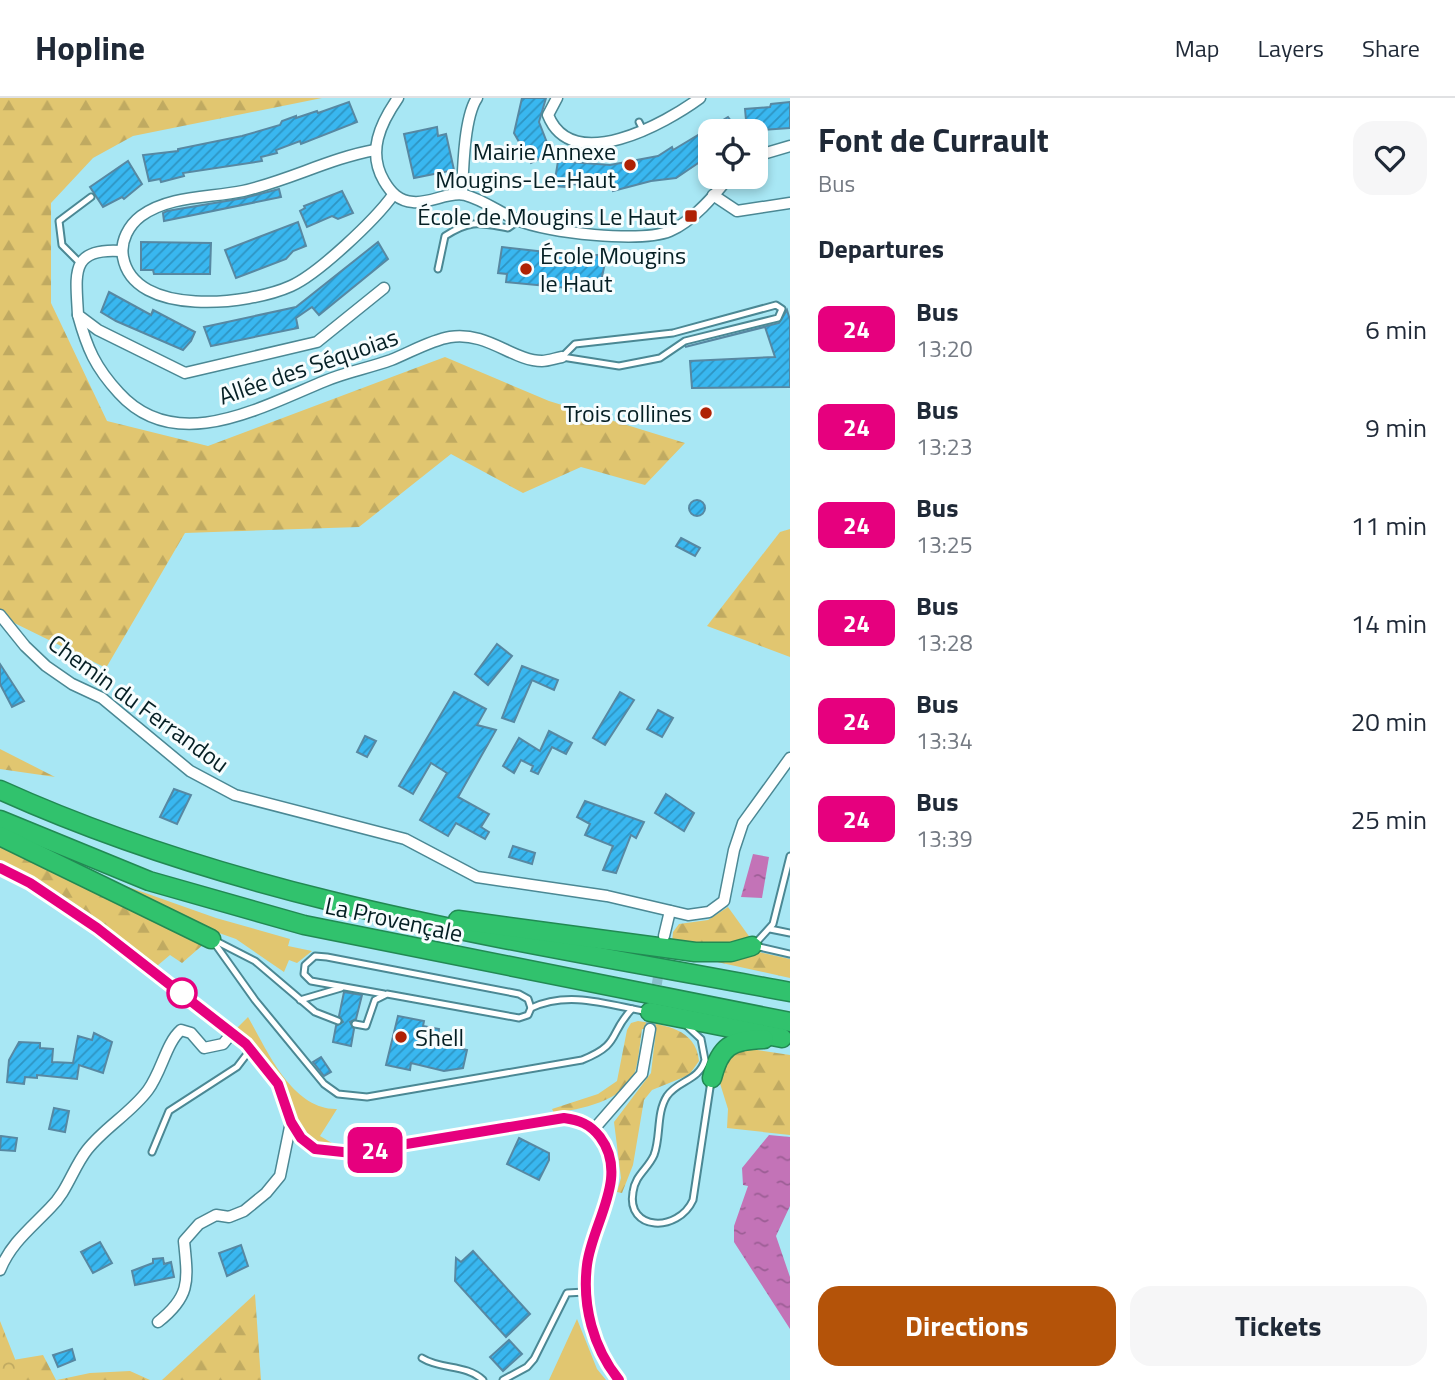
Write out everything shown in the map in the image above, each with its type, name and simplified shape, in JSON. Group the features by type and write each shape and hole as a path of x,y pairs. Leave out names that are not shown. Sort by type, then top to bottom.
{"highway":[{"name":"La Provençale","path":"0,790 117,839 174,859 310,898 790,992"},
{"name":"La Provençale","path":"0,820 149,881 304,925 787,1033"},
{"path":"0,836 211,939"},
{"path":"373,912 504,924 695,952 731,952 752,946"},
{"path":"644,1017 787,1033"},
{"path":"712,1078 718,1056 733,1043 787,1033"}],"street":[{"path":"398,98 381,127 375,150 380,175 393,195 410,202 428,202 462,194 518,221 592,236 669,231 718,189"},
{"path":"462,194 472,104 477,98"},
{"path":"557,98 548,115 553,128 572,141 619,139 641,127 676,116 700,98"},
{"path":"768,152 790,146"},
{"path":"375,150 244,191 154,208 128,229 122,251 125,266 135,282 153,295 186,300 244,301 292,286 353,237 393,195"},
{"path":"713,195 737,211 790,203"},
{"path":"79,262 90,253 104,249 122,251"},
{"name":"Allée des Séquoias","path":"79,262 76,276 78,314 88,350 104,377 129,404 152,419 188,425 234,417 350,371 382,363 450,337 481,339 541,361 562,357"},
{"path":"78,314 97,330 185,373 317,342 384,288"},
{"name":"Chemin du Ferrandou","path":"0,615 25,646 46,666 72,684 102,698 190,771 235,795 405,839 477,877 607,896 696,915 715,909 724,901 734,850 743,823 790,758"},
{"path":"0,868 30,883 97,928 251,1049 278,1084 291,1122 301,1138 315,1149 352,1153 564,1118 585,1123 594,1129 605,1143 612,1170 611,1185 587,1262 585,1292 593,1337 619,1380"},
{"path":"664,936 670,911"},
{"path":"594,1129 642,1074 644,1017"},
{"path":"0,1270 27,1228 57,1200 87,1150 125,1118 146,1093 162,1071 172,1038 181,1030 191,1033 204,1048 223,1044 232,1033"},
{"path":"158,1322 177,1307 187,1288 184,1241 199,1224 216,1215 229,1217 244,1211 266,1193 280,1176 291,1122"}],"lane":[{"path":"79,262 62,245 59,221 91,197"},
{"path":"438,269 445,236 459,227 472,222 508,228 518,221"},
{"path":"776,305 782,309 778,318 685,341 660,358 619,366 562,357 575,344 674,333 776,305"},
{"path":"752,946 770,929 776,915 790,856"},
{"path":"770,929 790,933"},
{"path":"211,939 255,961 315,1012 338,1021"},
{"path":"211,939 255,1000 324,1084 345,1096 376,1096 582,1060 612,1043 620,1023 644,1017"},
{"path":"752,946 790,954"},
{"path":"315,956 327,957 519,994 528,999 531,1008 528,1015 519,1018 398,994 343,987 311,981 304,974 305,965 315,956"},
{"path":"300,1000 343,987"},
{"path":"355,1024 366,1026 372,1005 384,994"},
{"path":"531,1008 559,999 592,1000 694,1031 706,1054 697,1076 676,1087 665,1101 654,1153 639,1174 633,1190 633,1206 643,1219 653,1223 671,1223 688,1210 693,1200 712,1078"},
{"path":"152,1152 169,1111 237,1067 251,1049"},
{"path":"503,1380 519,1377 534,1359 567,1293 585,1292"},
{"path":"422,1358 430,1364 468,1370 483,1380"}],"green space":[{"path":"0,98 322,98 133,136 93,158 51,203 51,303 107,421 208,446 445,357 549,401 685,443 645,485 581,467 523,493 451,454 359,527 185,533 106,668 0,616"},
{"path":"790,529 790,657 707,626 780,532"},
{"path":"0,749 55,777 0,769"},
{"path":"0,847 157,917 205,943 182,963 170,955 157,966 49,890 0,861"},
{"path":"117,883 216,918 290,939 288,946 312,951 297,963 289,960 284,972 236,939 202,927 116,885"},
{"path":"728,907 751,939 731,947 672,943 673,932 679,924 708,920"},
{"path":"759,952 790,959 790,978 708,960"},
{"path":"248,1017 273,1061 294,1089 321,1107 337,1109 320,1136 337,1146 352,1147 332,1148 318,1145 308,1138 301,1129 280,1077 236,1029"},
{"path":"638,1021 658,1024 685,1035 697,1050 699,1061 689,1075 652,1090 644,1100 633,1165 622,1193 617,1192 621,1178 614,1122 651,1073 656,1030 642,1029 635,1072 621,1090 588,1106 554,1113 552,1109 598,1094 617,1081 627,1030 631,1023"},
{"path":"744,1048 790,1055 790,1135 727,1128 728,1109 718,1077 726,1053"},
{"path":"255,1294 261,1380 162,1380"},
{"path":"577,1319 597,1369 606,1380 549,1380"},
{"path":"0,1321 15,1359 15,1380 0,1380"},
{"path":"0,1335 13,1360 43,1355 56,1380 0,1380"},
{"path":"130,1371 150,1380 57,1380 90,1373"}],"water":[{"path":"753,854 769,857 762,898 741,897"},
{"path":"769,1135 790,1137 790,1206 776,1236 790,1277 790,1329 734,1242 734,1226 748,1186 743,1185 742,1168"}],"building":[{"path":"522,98 546,98 539,122 551,153 531,163 514,133"},
{"path":"349,102 357,122 301,144 300,141 276,150 277,153 261,157 262,161 183,173 184,176 161,182 160,179 149,181 143,155 178,151 242,136 280,125 282,121 296,116 317,111 318,113"},
{"path":"790,102 790,128 768,130 768,119 746,119 745,109 770,107 771,104"},
{"path":"437,127 438,136 446,134 454,170 414,178 404,134"},
{"path":"698,135 698,163 676,178 651,181 613,191 612,186 554,186 558,161 610,165 658,156 672,147 673,150"},
{"path":"128,161 142,184 124,199 122,197 103,207 90,187"},
{"path":"279,189 281,197 164,221 163,213 167,211"},
{"path":"342,191 353,213 338,219 332,216 307,227 300,211 304,206"},
{"path":"298,222 306,246 293,251 286,259 236,278 225,250"},
{"path":"141,242 211,243 210,274 154,274 153,270 141,270"},
{"path":"378,242 388,259 319,315 312,307 296,318 298,328 211,346 204,327 296,307"},
{"path":"502,247 573,255 599,255 606,258 599,291 506,282 507,274 498,273"},
{"path":"109,292 151,315 153,310 195,332 191,341 183,350 116,321 101,312"},
{"path":"787,310 790,320 790,387 692,388 690,361 775,357 765,327 685,347 779,323"},
{"path":"697,500 703,502 703,514 697,516 691,514 689,508 691,502"},
{"path":"681,538 700,548 695,556 676,546"},
{"path":"497,644 512,656 488,685 475,674"},
{"path":"0,664 24,701 12,707 0,684"},
{"path":"522,666 558,680 554,690 532,680 514,722 502,718"},
{"path":"454,692 486,709 477,725 496,730 458,797 489,814 481,827 489,832 485,839 456,823 448,836 420,820 447,773 431,763 413,794 399,786"},
{"path":"620,692 634,700 605,745 593,738"},
{"path":"658,710 673,718 662,737 647,729"},
{"path":"549,731 572,743 566,754 552,747 538,774 531,771 533,766 521,760 514,773 503,766 519,738 540,751"},
{"path":"365,736 376,741 367,757 357,752"},
{"path":"174,789 191,795 177,824 160,817"},
{"path":"666,794 694,813 684,831 655,813"},
{"path":"585,801 644,822 636,838 631,835 616,873 603,870 613,846 585,835 590,824 577,817"},
{"path":"513,846 535,853 532,864 509,857"},
{"path":"344,992 362,995 356,1019 350,1022 354,1029 351,1046 333,1042 336,1026 343,1022 339,1016"},
{"path":"398,1016 424,1021 423,1026 439,1029 438,1037 447,1039 445,1045 467,1050 463,1068 444,1071 411,1063 410,1070 386,1065"},
{"path":"94,1033 112,1042 103,1073 79,1065 77,1079 37,1075 37,1078 25,1077 24,1084 7,1082 9,1060 19,1042 40,1043 40,1048 53,1049 52,1062 73,1063 78,1036 92,1040"},
{"path":"321,1057 331,1072 324,1076 313,1062"},
{"path":"54,1108 69,1111 65,1132 49,1129"},
{"path":"1,1136 17,1138 15,1151 0,1150"},
{"path":"519,1138 549,1153 549,1160 539,1180 507,1164"},
{"path":"100,1242 112,1263 93,1273 81,1252"},
{"path":"241,1245 248,1266 227,1276 219,1253"},
{"path":"473,1251 530,1314 506,1337 455,1281 456,1258 461,1262"},
{"path":"163,1258 164,1264 171,1262 174,1277 135,1285 132,1271 153,1263 153,1259"},
{"path":"509,1340 522,1354 503,1371 490,1357"},
{"path":"72,1349 75,1360 58,1367 53,1355"}],"tunnel":[{"path":"650,1029 663,944"}],"bus line":[{"name":"24","path":"0,868 30,883 97,928 246,1044 265,1063 278,1084 291,1122 301,1138 315,1149 352,1153 564,1118 585,1123 594,1129 605,1143 612,1170 611,1185 587,1262 585,1292 593,1337 619,1380"}],"place":[{"name":"Mairie Annexe Mougins-Le-Haut","path":"630,165"},
{"name":"École de Mougins Le Haut","path":"691,216"},
{"name":"École Mougins le Haut","path":"526,269"},
{"name":"Trois collines","path":"706,413"},
{"name":"Shell","path":"401,1037"}]}
